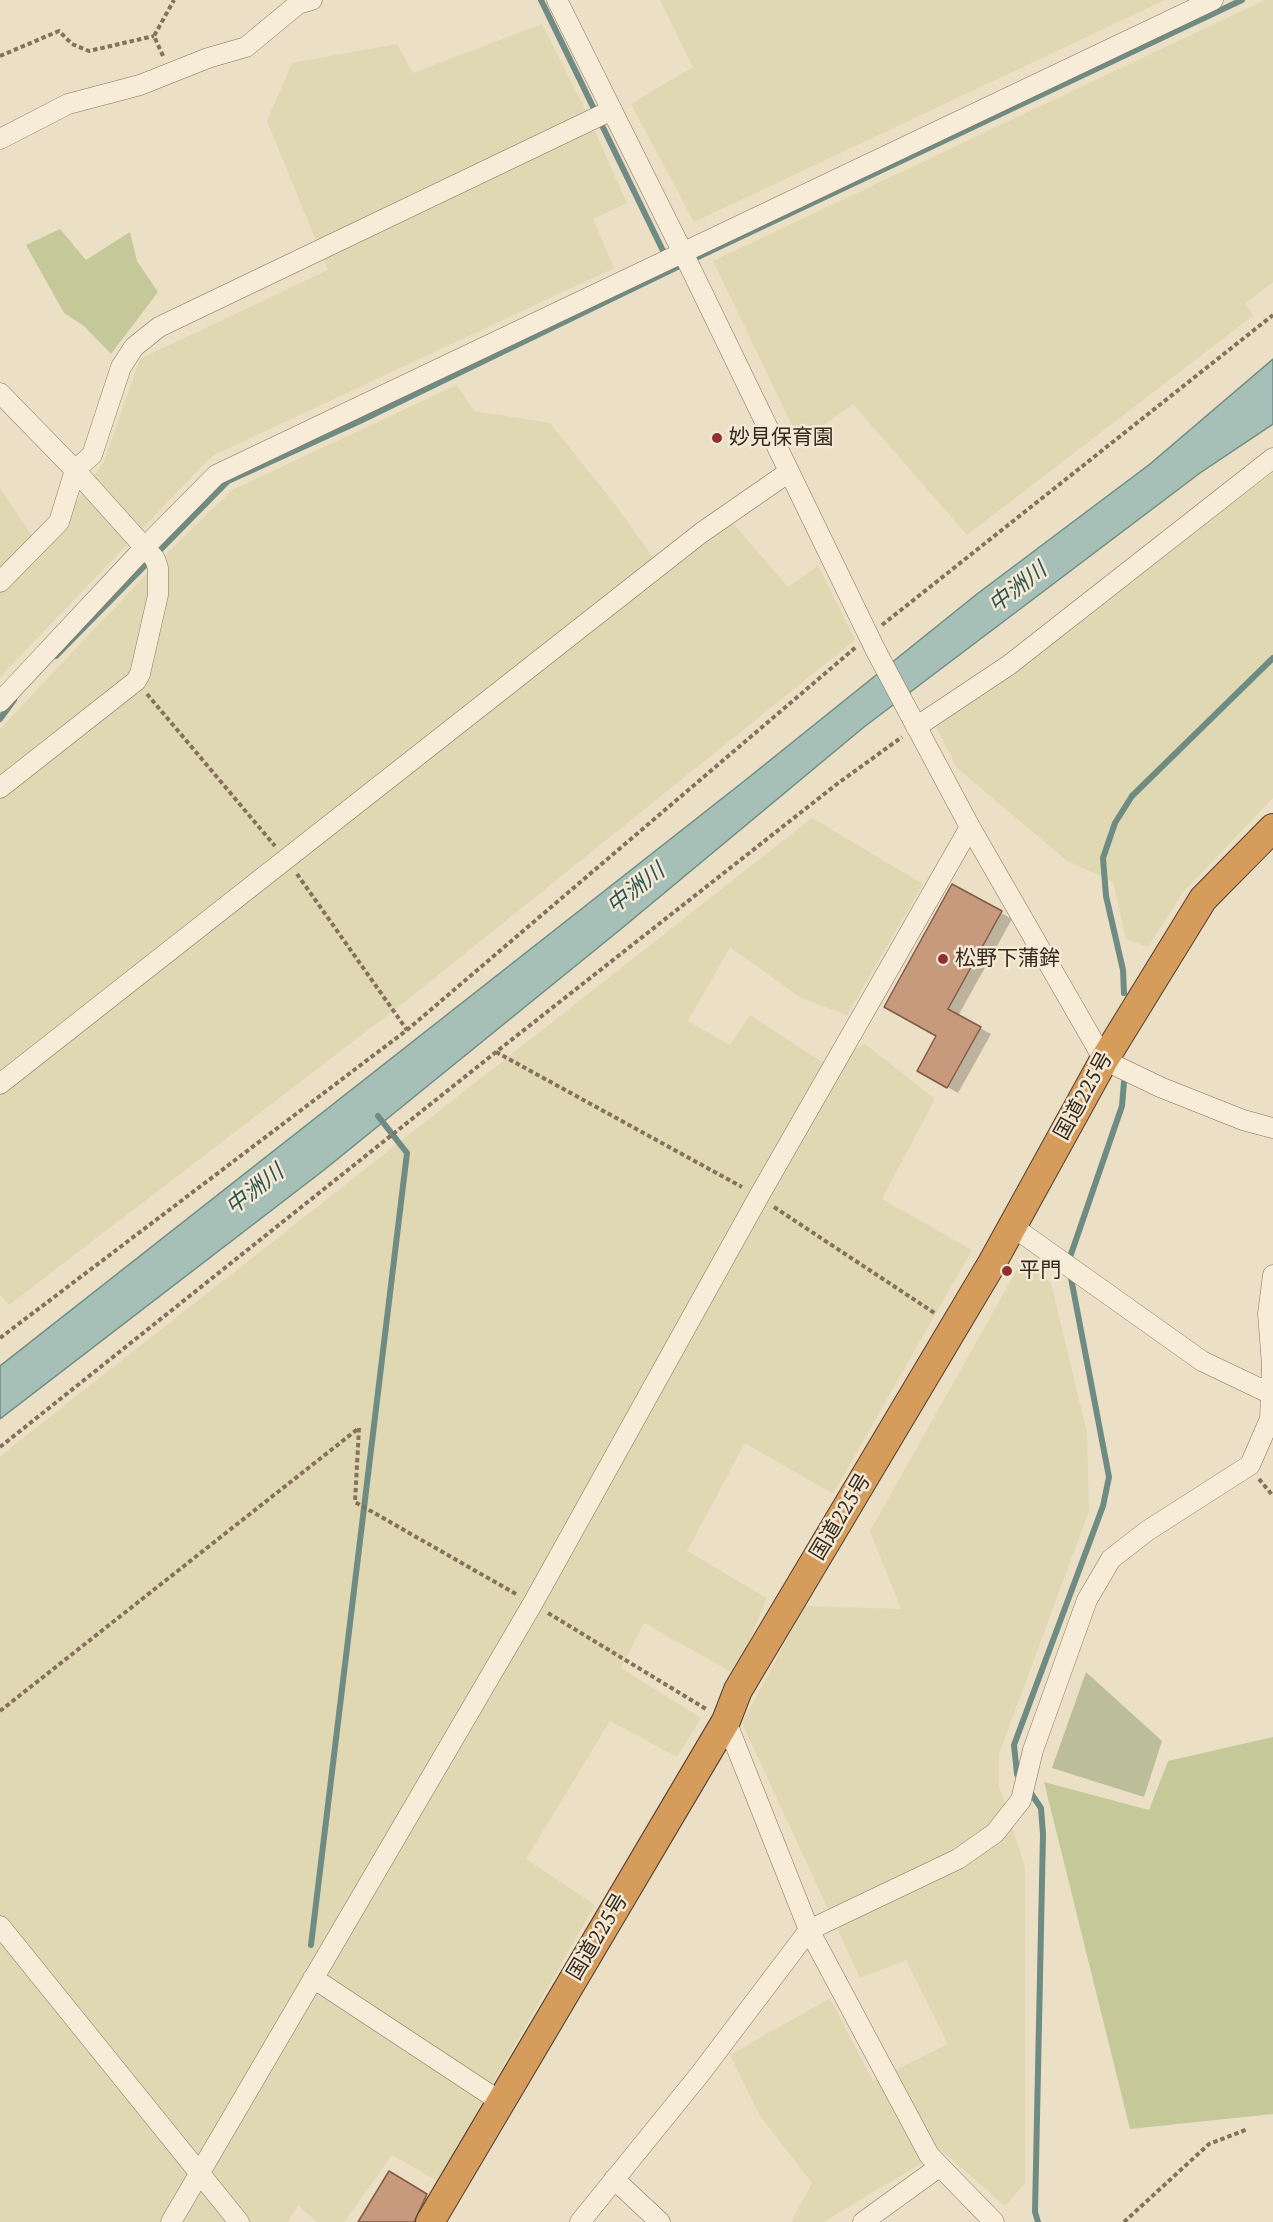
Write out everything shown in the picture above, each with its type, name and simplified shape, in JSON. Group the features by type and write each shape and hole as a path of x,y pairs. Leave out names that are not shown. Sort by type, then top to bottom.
{"highway":[{"name":"国道225号","path":"431,2222 726,1721 738,1690 955,1326 1104,1060 1203,899 1273,828"}],"street":[{"path":"557,0 611,110 678,260 789,472 872,643 970,827 1104,1060 1160,1087 1243,1120 1273,1128"},
{"path":"0,702 149,553 216,476 678,260 1213,0"},
{"path":"0,139 68,104 140,85 246,47 303,1"},
{"path":"0,582 59,522 75,470 92,455 121,367 134,347 159,327 611,110"},
{"path":"0,393 75,470 149,553 158,568 158,595 136,681 0,788"},
{"path":"913,722 1009,665 1273,458"},
{"path":"0,1084 701,533 789,472"},
{"path":"171,2222 533,1604 759,1196 970,827"},
{"path":"1012,1226 1202,1361 1271,1394"},
{"path":"580,2222 700,2074 809,1930 958,1859 994,1833 1021,1800 1033,1750 1087,1600 1111,1559 1147,1531 1250,1465 1270,1419 1272,1365 1268,1314 1273,1275"},
{"path":"726,1721 809,1930 929,2156 994,2222"},
{"path":"0,1926 239,2222"},
{"path":"313,1978 501,2102"},
{"path":"863,2222 939,2167"},
{"path":"614,2179 660,2222"}],"path":[{"path":"0,56 59,31 72,44 89,51 154,36 174,0"},
{"path":"154,36 171,73"},
{"path":"0,1338 407,1030 872,643 1273,315"},
{"path":"0,1447 913,722"},
{"path":"496,1052 759,1196 955,1326"},
{"path":"0,1711 359,1428 355,1502 533,1604 726,1721"},
{"path":"1124,2222 1209,2144 1248,2130"}],"shaded area":[{"path":"660,0 1165,0 694,222 631,104 693,67"},
{"path":"1265,0 1273,0 1273,282 1245,304 1254,315 967,535 853,404 800,442 713,261"},
{"path":"542,24 582,103 627,203 593,219 614,268 212,456 0,677 0,488 42,550 104,462 140,359 328,270 267,121 292,63 397,44 413,73"},
{"path":"457,385 474,411 550,423 614,503 653,557 731,521 788,587 818,566 855,640 406,1001 9,1305 0,1295 0,729 151,569 232,490"},
{"path":"1273,472 1273,798 1183,892 1148,947 1126,939 1113,882 1066,860 957,768 934,722 1022,664"},
{"path":"812,818 923,884 847,1015 801,998 730,947 688,1021 730,1045 750,1015 822,1062 865,1044 935,1099 882,1199 972,1250 833,1494 745,1443 687,1551 767,1598 735,1674 644,1623 621,1668 701,1718 677,1757 610,1721 526,1859 595,1905 437,2181 392,2155 344,2222 317,2222 298,2205 288,2222 0,2222 0,1456"},
{"path":"1023,1259 1051,1283 1087,1433 1089,1511 999,1754 999,1786 1025,1867 1025,2183 1005,2206 942,2151 823,2222 791,2222 812,2183 760,2116 730,2055 830,1998 873,2081 948,2044 906,1960 860,1978 742,1723 805,1606 901,1609 870,1531"}],"green space":[{"path":"60,229 86,260 130,232 137,261 158,292 111,354 84,326 64,313 26,245"},
{"path":"1086,1672 1162,1741 1144,1797 1052,1768"},
{"path":"1273,1737 1273,2114 1130,2129 1044,1782 1149,1810 1168,1761"}],"water":[{"name":"中洲川","path":"1273,359 1273,424 1200,473 864,727 621,929 324,1170 0,1419 0,1366 743,782 977,594 1150,464"}],"building":[{"name":"松野下蒲鉾","path":"952,884 1002,911 948,1009 981,1027 947,1088 917,1071 936,1036 884,1007"},
{"path":"389,2171 427,2194 414,2222 358,2222"}],"waterway":[{"path":"541,0 667,259"},
{"path":"56,656 228,481 360,421 702,255 1242,0"},
{"path":"1124,993 1123,970 1106,896 1103,858 1115,823 1132,796 1273,658"},
{"path":"0,719 14,700"},
{"path":"1069,1260 1122,1106 1124,1082"},
{"path":"311,1945 407,1153 378,1116"},
{"path":"1020,1779 1017,1774 1014,1745 1103,1506 1109,1477 1070,1273"},
{"path":"1028,1789 1041,1808 1043,1834 1035,2212 1038,2222"}],"place":[{"name":"妙見保育園","path":"717,438"},
{"name":"松野下蒲鉾","path":"943,959"},
{"name":"平門","path":"1007,1271"}]}
